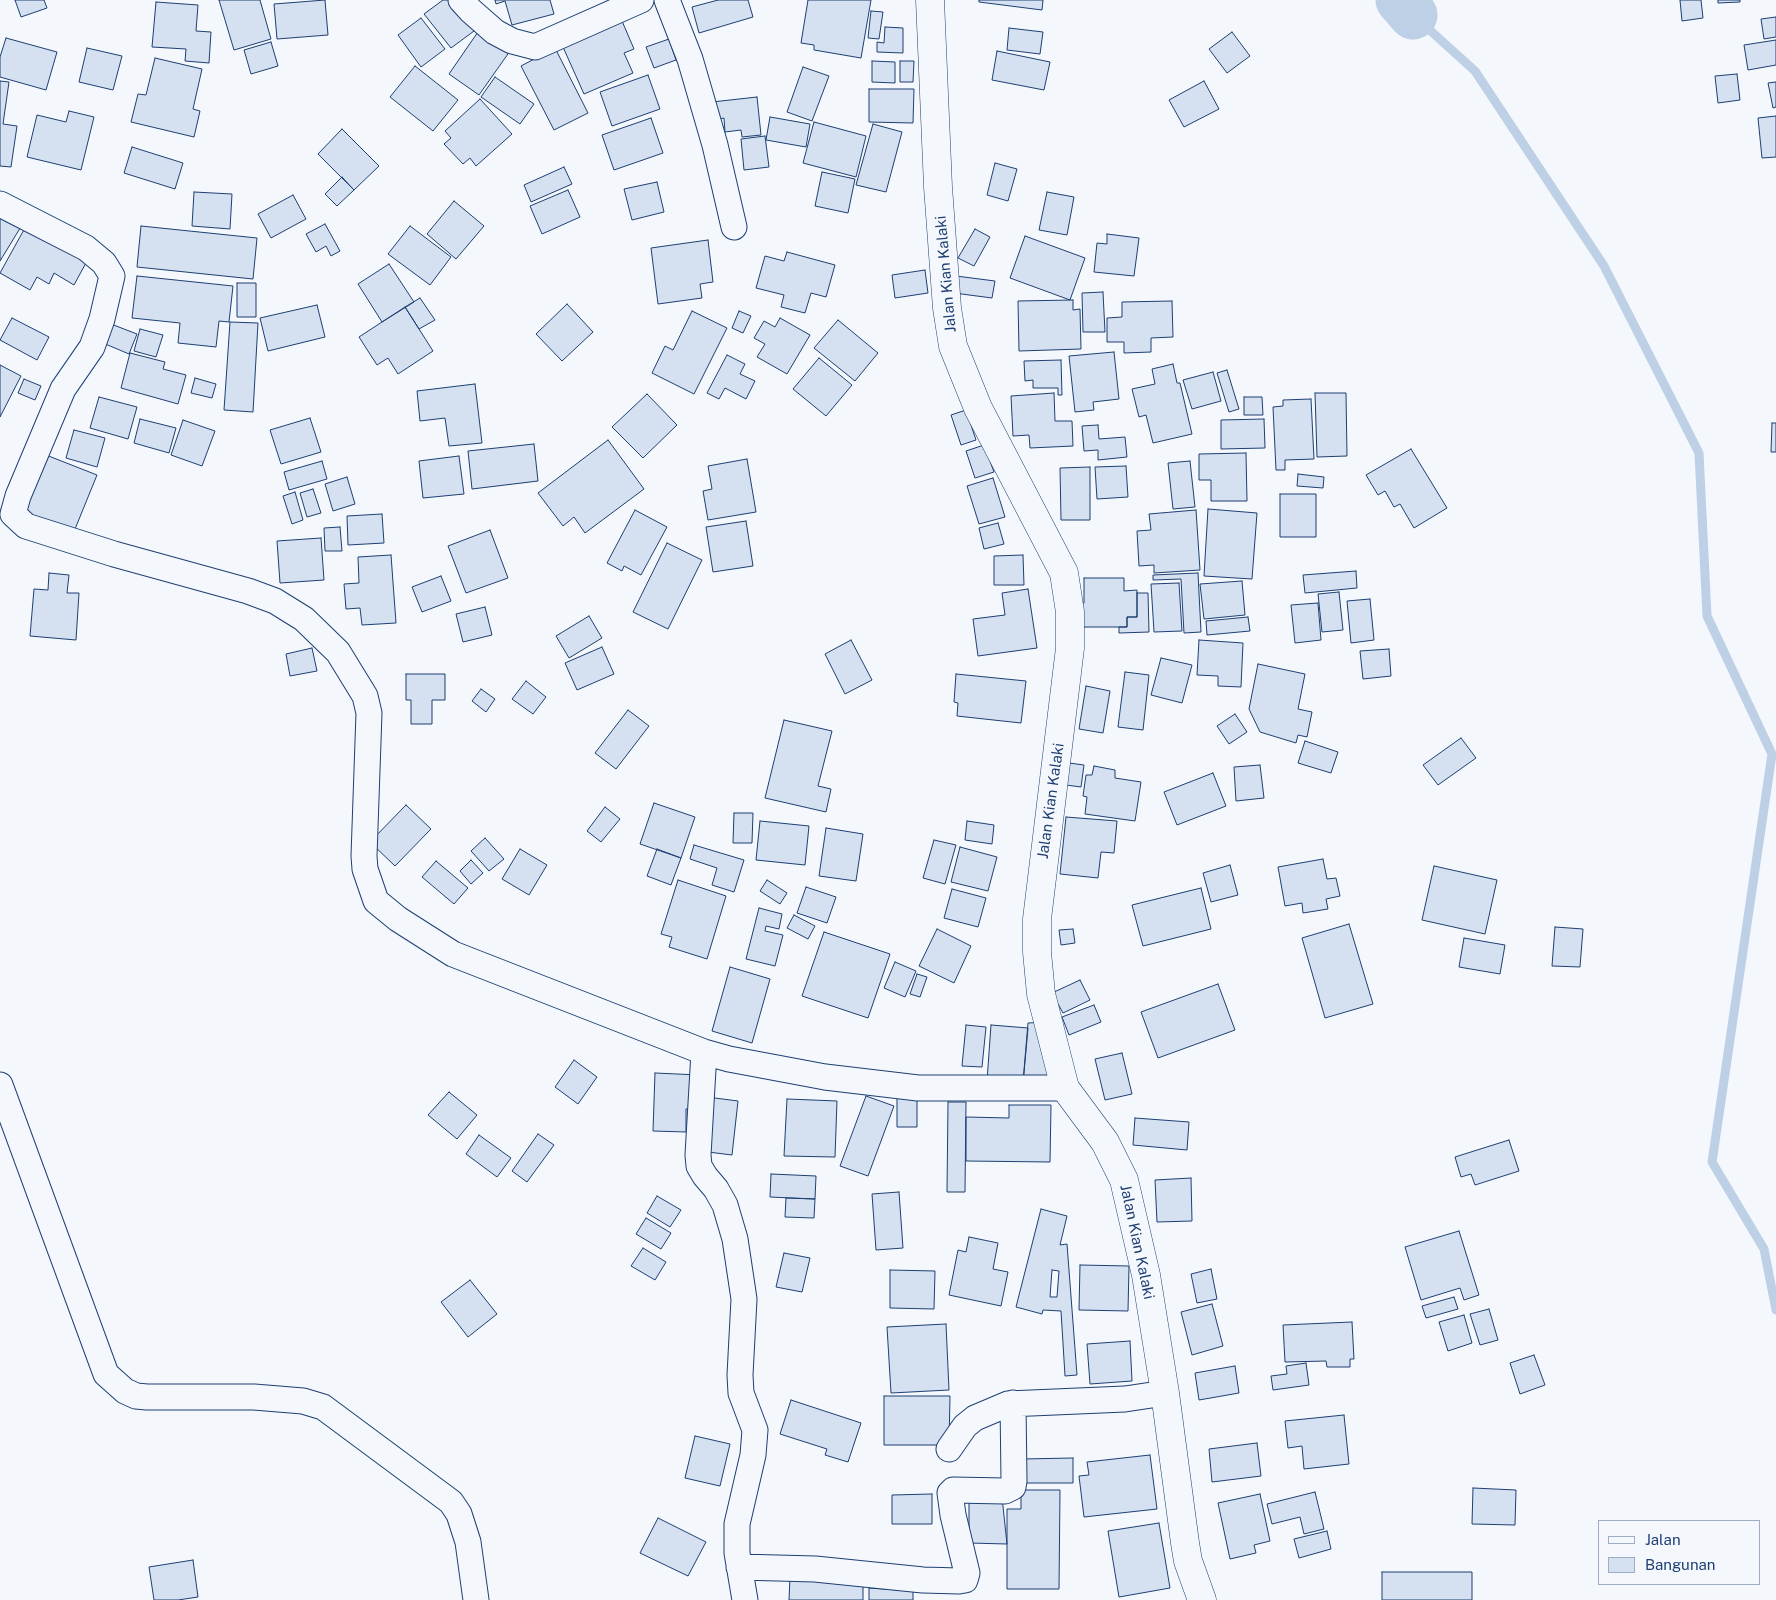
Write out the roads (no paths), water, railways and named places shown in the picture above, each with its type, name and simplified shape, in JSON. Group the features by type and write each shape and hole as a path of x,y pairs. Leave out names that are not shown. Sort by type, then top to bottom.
{"street":[{"path":"461,0 496,32 512,41 535,47 641,0"},
{"path":"667,0 690,59 715,145 734,227"},
{"name":"Jalan Kian Kalaki","path":"930,0 938,187 947,308 953,346 978,408 1064,573 1070,612 1070,648 1037,919 1037,952 1041,994 1065,1088 1105,1142 1124,1180 1146,1275 1165,1393 1188,1561 1202,1600"},
{"path":"0,204 86,248 104,263 112,276 102,319 92,347 63,389 18,496 7,509 26,526 114,554 248,591 274,601 304,619 338,652 365,696 369,713 365,869 376,900 398,920 452,954 704,1052 729,1059 825,1077 918,1088 1065,1088"},
{"path":"704,1052 699,1166 725,1205 735,1239 744,1299 740,1375 741,1393 755,1430 753,1455 738,1524 737,1554 745,1600"},
{"path":"0,1085 106,1374 125,1391 136,1396 254,1397 303,1401 323,1407 451,1502 459,1514 468,1542 476,1600"},
{"path":"949,1449 965,1426 975,1418 996,1408 1014,1403 1125,1399 1165,1393"},
{"path":"739,1568 815,1569 923,1580 959,1582 965,1580 967,1573 953,1515 950,1493 953,1490 1006,1491 1013,1487 1014,1403"}],"waterway":[{"path":"1400,0 1413,15"},
{"path":"1413,15 1475,71 1604,266 1699,453 1707,616 1772,754 1712,1162 1764,1249 1776,1310"}]}
